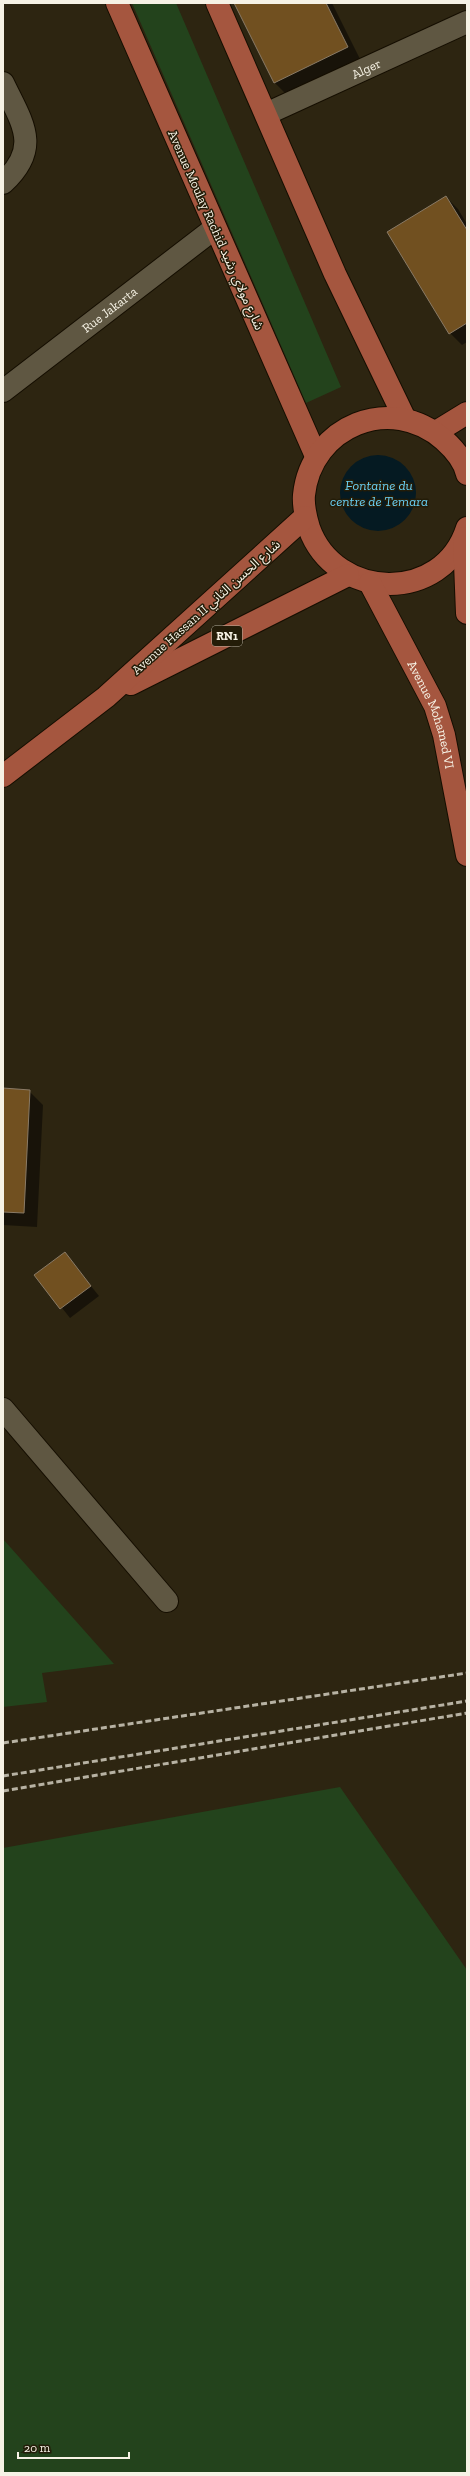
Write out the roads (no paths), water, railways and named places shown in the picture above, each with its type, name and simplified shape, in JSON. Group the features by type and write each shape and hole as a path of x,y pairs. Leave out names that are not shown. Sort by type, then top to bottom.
{"main road":[{"name":"Avenue Moulay Rachid شارع مولاي رشيد","path":"117,3 316,456"},
{"path":"217,3 335,274 405,419"},
{"path":"436,432 467,413"},
{"path":"465,533 450,558 425,577 394,585 370,583 348,575 328,560 314,540 306,517 304,496 308,475 316,456 333,437 354,424 379,418 405,419 421,424 436,432 454,448 467,474"},
{"name":"Avenue Hassan II شارع الحسن الثاني","path":"3,776 106,697 306,517"},
{"path":"465,533 467,613"},
{"name":"Avenue Hassan II شارع الحسن الثاني","path":"106,697 348,575"},
{"name":"Avenue Mohamed VI","path":"370,583 435,706 444,735 467,855"}],"street":[{"name":"Alger","path":"266,114 467,22"},
{"path":"3,83 27,141 21,162 3,183"},
{"name":"Rue Jakarta","path":"3,391 215,228"},
{"path":"3,1409 167,1601"}],"water":[{"name":"Fontaine du centre de Temara","path":"378,455 392,458 405,466 413,479 416,493 413,507 405,520 392,528 378,531 364,528 351,520 343,507 340,493 343,479 351,466 364,458"}],"railway":[{"path":"3,1743 467,1673"},
{"path":"3,1776 467,1701"},
{"path":"3,1791 467,1713"}]}
